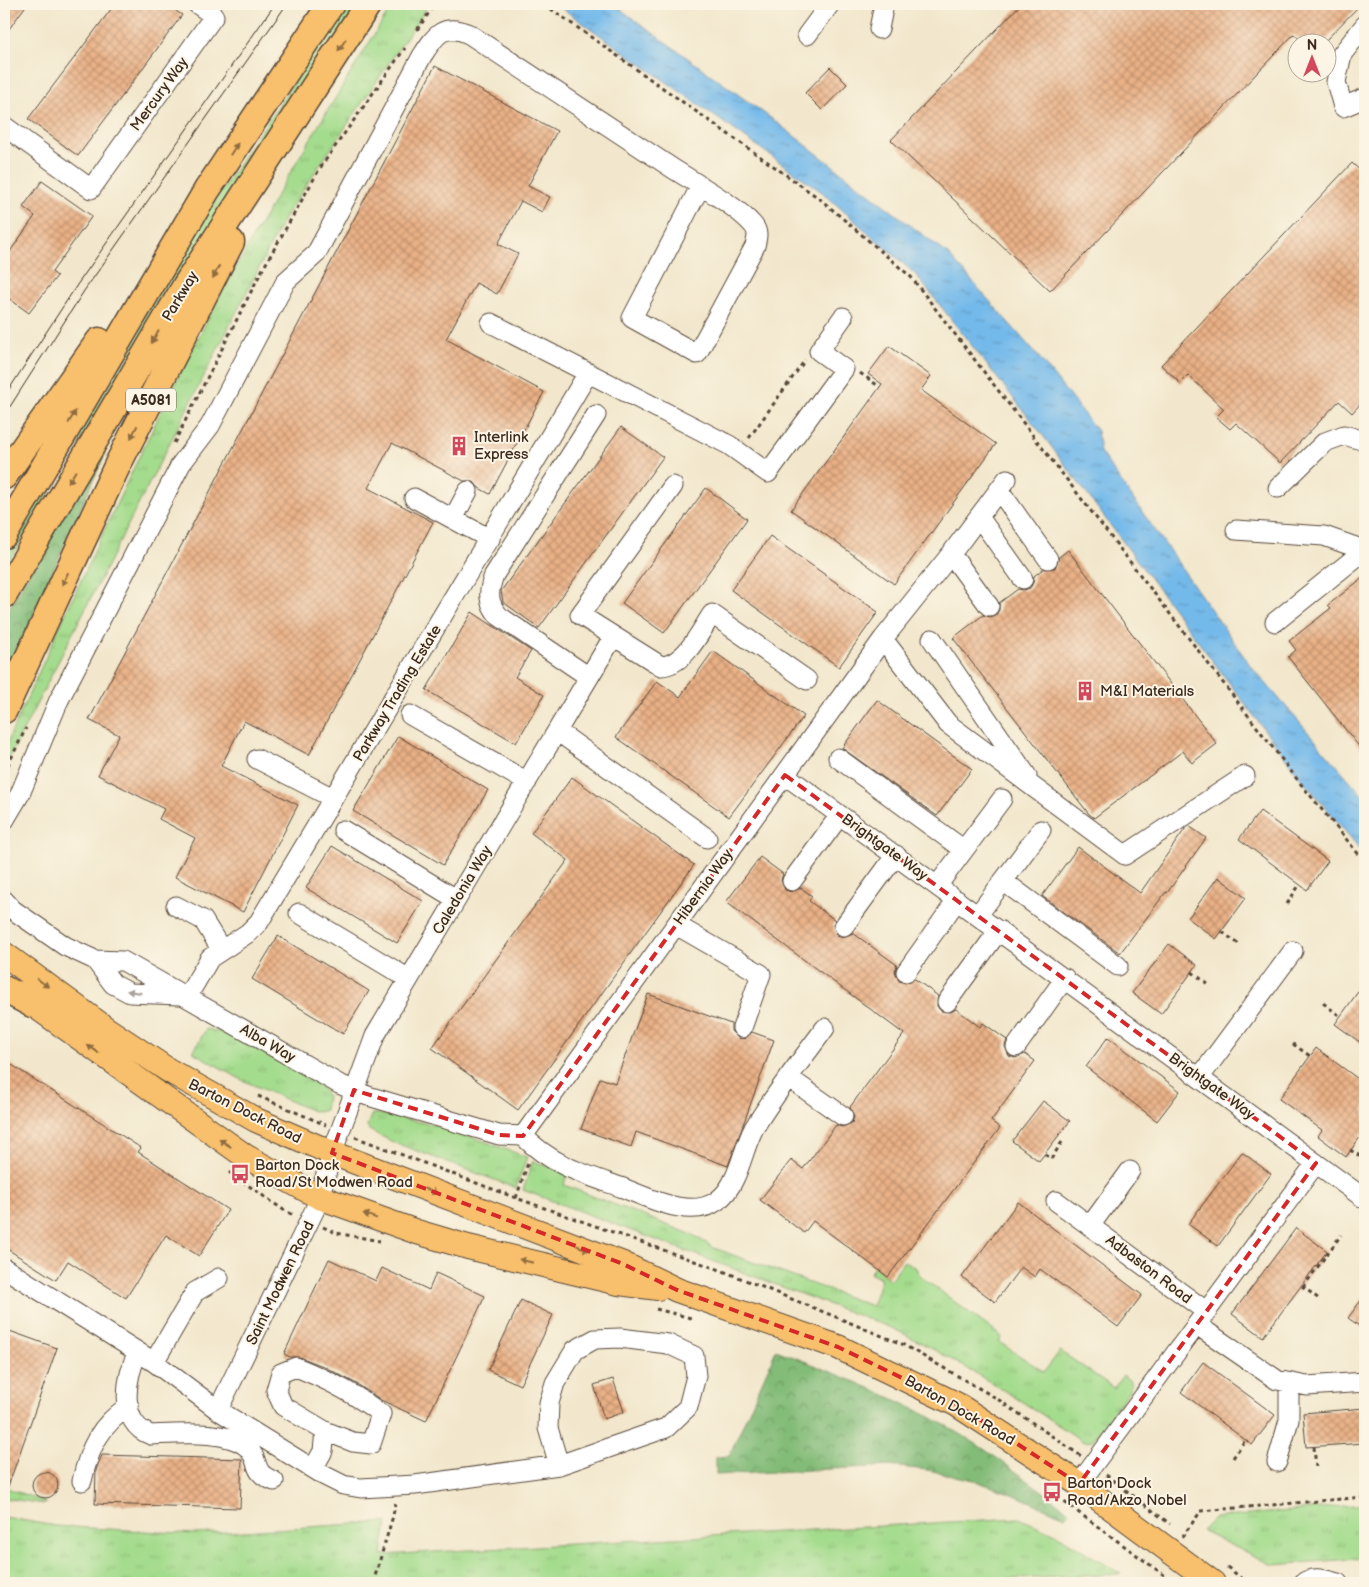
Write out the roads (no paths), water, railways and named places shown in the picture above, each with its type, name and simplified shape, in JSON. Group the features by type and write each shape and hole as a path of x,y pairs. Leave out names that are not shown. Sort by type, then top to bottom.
{"highway":[{"name":"Parkway","path":"4,535 207,190 331,4"},
{"name":"Parkway","path":"4,595 186,285 368,4"},
{"name":"A5081","path":"5,708 118,464 303,104"},
{"path":"4,476 207,190"},
{"path":"4,989 32,1004"}],"main road":[{"name":"Barton Dock Road","path":"4,954 104,1028 168,1070 256,1120 332,1153 623,1264 677,1290 838,1348 903,1377 956,1404 1080,1484 1214,1583"},
{"name":"Barton Dock Road","path":"4,983 244,1156 319,1197 416,1232 468,1247 619,1283 677,1290"}],"street":[{"name":"Mercury Way","path":"7,134 91,188 214,16 197,4"},
{"path":"807,36 830,4"},
{"path":"879,29 884,4"},
{"path":"1365,25 1342,54 1336,82 1343,107 1365,98"},
{"path":"4,821 20,794 59,700 181,464 210,426 286,282 316,254 422,56 434,38 450,29 458,29 468,34 700,186 754,225 758,233 755,246 697,354 632,318 700,186"},
{"path":"491,322 729,445 768,473 844,370 819,351 843,317"},
{"name":"Parkway Trading Estate","path":"185,996 203,966 220,949 248,933 259,922 588,373"},
{"path":"589,677 499,616 491,607 488,598 494,575 596,415"},
{"path":"1278,488 1325,442 1344,434 1365,441"},
{"name":"Hibernia Way","path":"523,1136 883,639 952,554 1003,484 1048,559"},
{"path":"673,486 580,615 661,666 676,663 712,614 807,680"},
{"path":"453,519 468,491"},
{"path":"414,498 490,539"},
{"path":"979,517 1024,579"},
{"path":"1236,530 1324,536 1365,550"},
{"path":"1275,622 1365,550"},
{"path":"952,554 989,606"},
{"name":"Caledonia Way","path":"332,1153 370,1046 408,978 613,637"},
{"path":"883,639 948,724 1125,855 1245,776"},
{"path":"932,639 1036,790"},
{"path":"410,715 527,782"},
{"path":"557,730 707,838"},
{"path":"838,758 964,850"},
{"path":"257,759 333,798"},
{"name":"Brightgate Way","path":"785,775 1066,978 1365,1199"},
{"path":"938,886 1002,799"},
{"path":"792,880 840,815"},
{"path":"343,830 456,899"},
{"path":"978,915 1041,830"},
{"path":"844,926 896,855"},
{"path":"1003,880 1118,966"},
{"name":"Alba Way","path":"4,900 13,910 65,946 95,960 123,961 326,1077 354,1090"},
{"path":"906,972 957,900"},
{"path":"176,906 202,920 220,949"},
{"path":"299,913 408,978"},
{"path":"676,925 761,974 742,1028"},
{"path":"947,1002 999,930"},
{"path":"1200,1077 1293,952"},
{"path":"1016,1047 1066,978"},
{"path":"354,1090 499,1135 523,1136 540,1153 565,1166 664,1204 691,1210 709,1206 729,1190 754,1129 825,1028"},
{"path":"790,1078 843,1116"},
{"name":"Saint Modwen Road","path":"218,1410 319,1197 332,1153"},
{"path":"1080,1484 1316,1163"},
{"name":"Adbaston Road","path":"1090,1226 1130,1171"},
{"name":"Adbaston Road","path":"1056,1200 1277,1380 1289,1384"},
{"path":"4,1268 154,1362 218,1410 313,1469 343,1485 361,1488 415,1485 559,1465 666,1428 688,1407 696,1376 694,1356 668,1344 620,1338 595,1338 574,1350 555,1383 549,1403 548,1428 559,1465"},
{"path":"154,1362 195,1292 218,1278"},
{"path":"138,1352 130,1367 127,1388 133,1422 141,1432 151,1435 217,1435 231,1439 249,1450 258,1472 262,1476 274,1481"},
{"path":"296,1367 318,1375 364,1400 381,1414 371,1444 352,1442 325,1432 283,1406 276,1390 281,1373 296,1367"},
{"path":"1277,1462 1289,1420 1289,1384 1320,1386 1365,1382"},
{"path":"82,1481 88,1453 95,1439 108,1422 129,1406"},
{"path":"313,1469 322,1451 325,1432"},
{"path":"1303,1583 1308,1579 1322,1578 1338,1583"}],"water":[{"path":"556,4 613,4 772,119 949,255 1037,355 1097,431 1100,452 1250,665 1365,798 1365,855 1300,777 1044,437 916,275 822,192"}],"tram line":[{"path":"4,397 77,285 275,4"},
{"path":"4,416 84,291 287,4"}],"place":[{"name":"Interlink Express","path":"459,446"},
{"name":"M&I Materials","path":"1085,691"},
{"name":"Barton Dock Road/St Modwen Road","path":"240,1174"},
{"name":"Barton Dock Road/Akzo Nobel","path":"1052,1492"}]}
